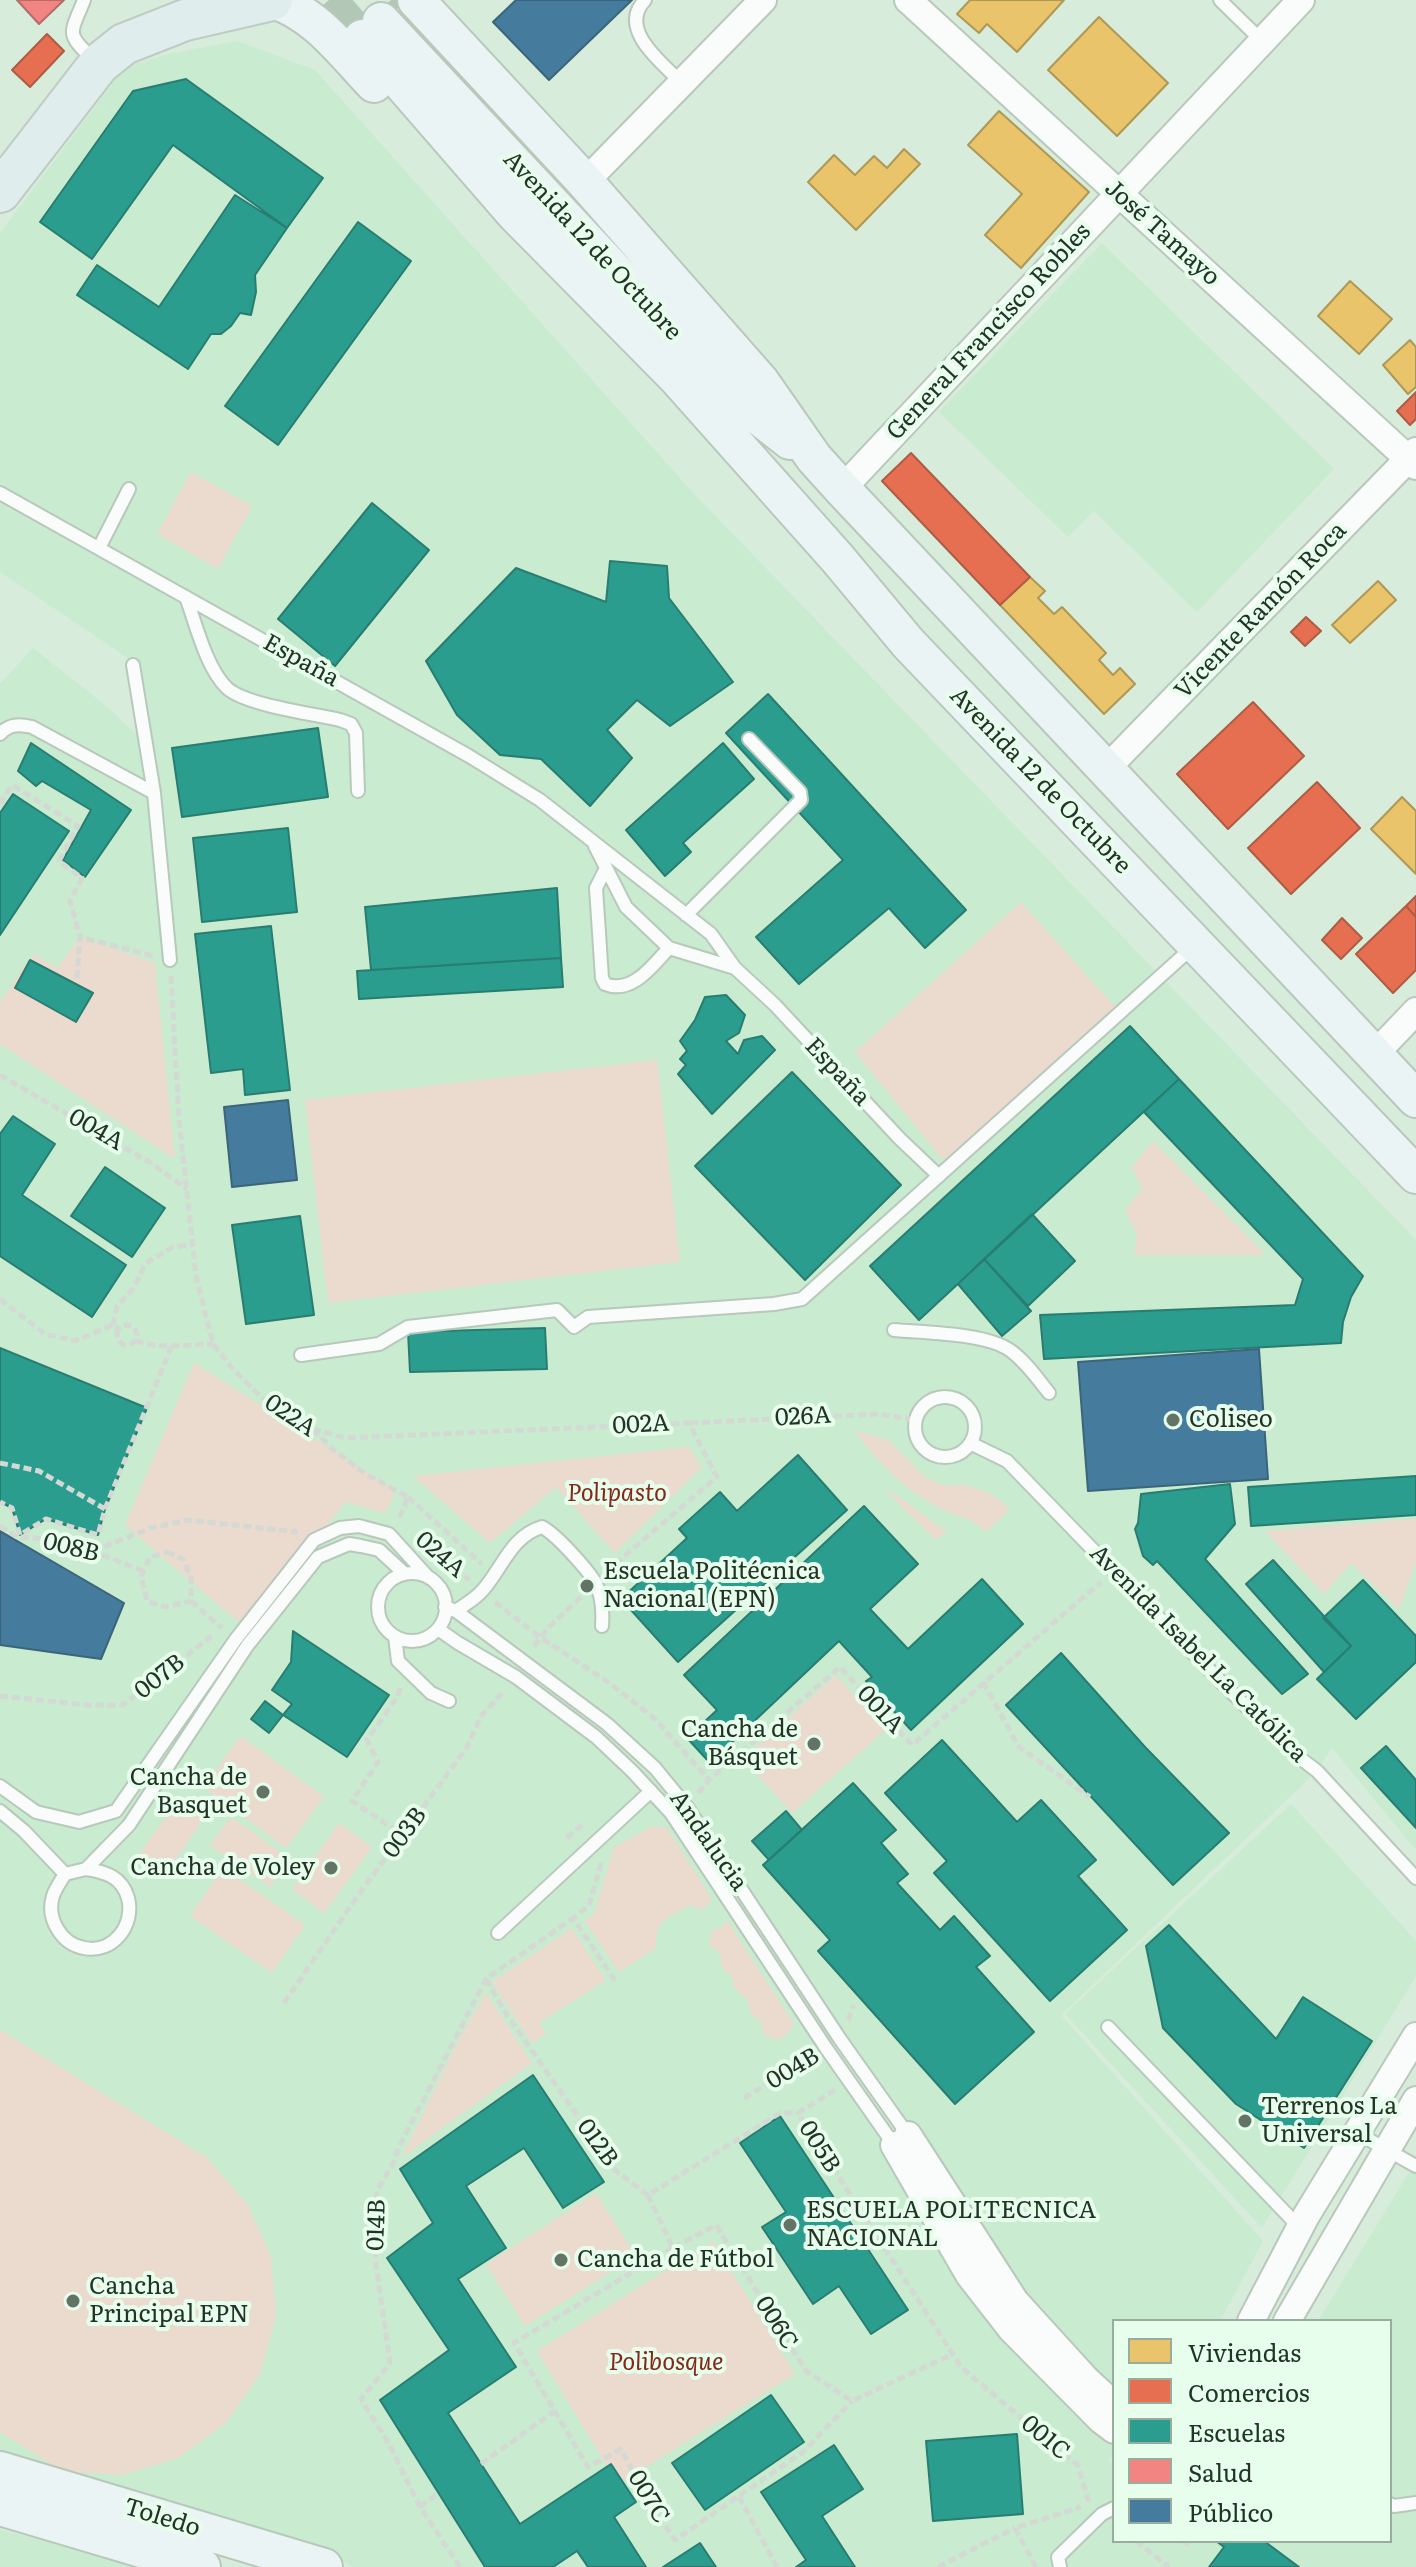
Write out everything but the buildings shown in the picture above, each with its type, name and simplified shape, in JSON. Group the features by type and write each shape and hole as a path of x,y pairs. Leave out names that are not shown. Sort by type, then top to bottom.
{"main road":[{"path":"0,192 99,64 124,44 158,29 222,10 272,0"},
{"name":"Avenida 12 de Octubre","path":"272,0 309,18 622,339 648,361 676,377"},
{"name":"Avenida 12 de Octubre","path":"390,17 514,213 676,377 838,559 908,643 1416,1175"},
{"name":"Avenida 12 de Octubre","path":"390,17 585,182 761,382 814,458 842,489 1416,1099"},
{"name":"Avenida 12 de Octubre","path":"390,17 739,383 763,422 814,458"},
{"path":"997,736 1067,781 1088,781 1105,770"},
{"path":"1196,944 1214,933 1235,933 1284,959"},
{"name":"Toledo","path":"0,2470 324,2567"},
{"name":"Toledo","path":"0,2507 202,2567"}],"street":[{"path":"585,182 763,0"},
{"name":"José Tamayo","path":"908,0 1413,459"},
{"name":"General Francisco Robles","path":"842,489 1301,0"},
{"name":"Vicente Ramón Roca","path":"1105,770 1413,459"},
{"path":"1374,1055 1416,1011"},
{"path":"1252,2319 1300,2228 1416,2036"},
{"path":"1288,2319 1416,2100"},
{"path":"908,2151 1015,2301 1112,2403"},
{"path":"908,2151 969,2275 1011,2329 1112,2428"}],"lane":[{"path":"84,0 72,24 72,35 77,44 99,64"},
{"path":"645,0 638,8 636,26 642,42 682,83"},
{"path":"1220,0 1262,41"},
{"path":"99,548 129,489"},
{"name":"España","path":"0,493 469,756 540,800 711,934 735,968 775,1005 900,1139 939,1176"},
{"path":"186,597 208,658 227,688 250,699 351,724 356,733 358,791"},
{"path":"133,665 154,793 170,960"},
{"path":"0,734 14,725 32,727 154,793"},
{"path":"686,915 801,800 800,792 749,739"},
{"name":"España","path":"593,843 626,907 669,948 735,968"},
{"path":"606,868 596,888 602,978 605,984 620,986 638,979 669,948"},
{"path":"301,1355 379,1344 408,1327 557,1310 574,1327 588,1317 774,1304 802,1299 1196,944"},
{"path":"894,1330 987,1340 1009,1349 1049,1393"},
{"path":"935,1398 956,1399 972,1413 974,1434 970,1443 953,1456 932,1454 918,1439 916,1420 920,1411 935,1398"},
{"name":"Avenida Isabel La Católica","path":"970,1443 1007,1461 1221,1682 1296,1755 1317,1771 1416,1878"},
{"path":"0,1786 36,1812 79,1822 116,1811 236,1639 314,1540 340,1528 359,1526 389,1534 437,1585 451,1609"},
{"path":"428,1577 417,1573 394,1578 379,1596 380,1620 395,1637 419,1641 429,1636 438,1629 451,1609 482,1592 507,1552 534,1529 542,1527 560,1542 595,1583 601,1601 602,1626"},
{"path":"86,1869 129,1825 247,1646 318,1557 349,1544 361,1546 379,1550 405,1574"},
{"name":"Andalucia","path":"451,1609 607,1724 655,1768 687,1807 864,2073 908,2151"},
{"name":"Andalucia","path":"438,1629 516,1677 596,1737 671,1813 850,2083 908,2151"},
{"path":"395,1637 398,1661 406,1671 431,1693 449,1701"},
{"path":"498,1933 651,1791"},
{"path":"0,1811 65,1874"},
{"path":"86,1869 108,1873 125,1888 131,1910 124,1932 109,1945 85,1949 64,1940 52,1920 52,1897 65,1874 86,1869"},
{"path":"1108,2027 1300,2228"},
{"path":"1357,2133 1416,2166"},
{"path":"1392,2505 1416,2503"},
{"path":"1060,2567 1058,2557 1102,2514 1112,2509"}],"path":[{"path":"0,804 12,785 78,826 59,861 82,878 70,901 80,937 77,978"},
{"path":"80,937 170,960"},
{"name":"022A","path":"170,960 179,1120 200,1299 213,1344 260,1396 313,1429 364,1473 408,1497 399,1519"},
{"name":"004A","path":"0,1075 104,1134 188,1189"},
{"path":"113,1325 117,1306 133,1289 146,1263 171,1248 193,1244"},
{"path":"0,1299 45,1334 75,1341 113,1325"},
{"path":"113,1325 120,1329"},
{"path":"131,1326 137,1332 136,1340 130,1345 122,1344 118,1337 120,1329 131,1326"},
{"path":"136,1340 172,1345 213,1344"},
{"path":"0,1502 12,1508 20,1535 46,1519 98,1535 105,1509 172,1345"},
{"name":"026A","path":"689,1423 879,1414 916,1420"},
{"name":"002A","path":"313,1429 344,1438 689,1423 717,1477 626,1552 540,1637 523,1662"},
{"path":"0,1463 39,1471 105,1509"},
{"path":"392,1516 399,1519"},
{"name":"024A","path":"399,1519 410,1529"},
{"path":"93,1551 151,1528 188,1520 307,1534"},
{"name":"008B","path":"0,1526 17,1537 48,1539 93,1551 143,1571"},
{"name":"024A","path":"422,1539 482,1592"},
{"path":"167,1552 183,1559 191,1578 191,1601 165,1607 147,1601 141,1576 150,1557 167,1552"},
{"name":"001A","path":"687,1807 709,1780 840,1667 912,1745 1114,1571"},
{"name":"007B","path":"0,1696 88,1705 123,1705 223,1627 191,1601"},
{"path":"540,1637 608,1682 654,1718 709,1780"},
{"path":"403,1835 352,1801 378,1762 367,1740 398,1696 406,1671"},
{"name":"003B","path":"284,2003 359,1894 466,1749 481,1716 516,1677"},
{"path":"983,1682 1019,1747 1090,1797"},
{"path":"567,1838 590,1818"},
{"path":"602,1860 589,1906 573,1918 616,1982"},
{"name":"014B","path":"460,2567 420,2507 390,2446 361,2399 390,2363 375,2258 379,2220 375,2216 377,2191 486,1979 573,1918"},
{"name":"012B","path":"486,1979 515,2027 616,2171 648,2195"},
{"name":"004B","path":"744,2098 826,2048"},
{"name":"005B","path":"850,2083 798,2113 961,2367"},
{"path":"673,2248 648,2195 780,2113 798,2113"},
{"path":"848,2214 858,2208"},
{"name":"006C","path":"673,2248 716,2225 806,2371 852,2401"},
{"name":"007C","path":"673,2248 514,2343 588,2467 621,2449 649,2502 675,2540 803,2452 852,2401"},
{"path":"852,2401 953,2354"},
{"name":"001C","path":"961,2367 1078,2466 1090,2504 1015,2528"},
{"path":"481,2464 555,2410"},
{"path":"420,2507 438,2493"},
{"path":"739,2497 777,2567"},
{"path":"938,2567 1015,2528 1036,2567"},
{"path":"1139,2543 1169,2567"}],"shaded area":[{"path":"237,41 315,70 695,495 1416,1240 1416,1850 1332,1748 1317,1771 1061,2015 1263,2241 1221,2319 1112,2319 1112,2456 1108,2460 1112,2463 1112,2543 1392,2543 1392,2319 1319,2319 1416,2161 1416,2567 353,2567 338,2559 0,2455 0,684 33,648 105,705 139,737 131,660 0,572 0,233 125,67 169,54"},
{"path":"1102,243 1334,469 1197,612 1094,511 1068,537 939,412"},
{"name":"Terrenos La Universal","path":"1291,1804 1416,1941 1416,1976 1262,2228 1065,2014"},
{"path":"0,2530 163,2567 0,2567"}],"green space":[{"path":"191,472 252,506 218,569 157,534"},
{"path":"1021,902 1119,1011 951,1170 855,1052"},
{"path":"80,937 155,963 175,1159 0,1044 0,1002 33,954 57,968"},
{"path":"657,1060 680,1262 328,1303 305,1100"},
{"path":"1153,1141 1266,1255 1134,1255 1137,1234 1125,1210 1142,1189 1132,1167"},
{"path":"194,1363 396,1490 385,1513 345,1502 249,1631 125,1525"},
{"path":"854,1430 888,1440 926,1478 943,1485 965,1485 984,1491 1010,1509 986,1532 969,1520 929,1502 905,1485 883,1465"},
{"name":"Polipasto","path":"689,1447 702,1467 615,1553 556,1487 490,1543 413,1476"},
{"path":"885,1490 901,1499 947,1531 936,1540"},
{"path":"1416,1519 1416,1562 1399,1609 1351,1563 1324,1594 1265,1531"},
{"name":"Cancha de Básquet","path":"836,1675 885,1730 792,1813 743,1759"},
{"name":"Cancha de Basquet","path":"241,1736 324,1797 286,1848 203,1787"},
{"name":"Cancha de Voley","path":"179,1798 205,1817 164,1876 137,1857"},
{"name":"Cancha de Voley","path":"231,1817 289,1858 270,1887 210,1845"},
{"name":"Cancha de Voley","path":"339,1823 372,1847 324,1913 292,1889"},
{"path":"650,1827 666,1827 711,1901 702,1910 690,1905 664,1920 656,1938 656,1948 619,1972 585,1921 594,1914 614,1847"},
{"name":"Cancha de Basquet","path":"223,1868 305,1925 272,1973 190,1916"},
{"path":"727,1920 794,2024 778,2040 763,2034 761,2022 751,2014 747,1999 734,1988 732,1976 722,1968 720,1952 709,1946 712,1930 721,1928"},
{"path":"572,1928 606,1980 539,2023 546,2034 532,2043 492,1982"},
{"path":"486,1993 532,2063 402,2157 461,2035"},
{"path":"0,2030 206,2157 246,2202 271,2256 276,2316 260,2374 226,2423 178,2458 121,2475 62,2471 0,2432"},
{"name":"Cancha de Fútbol","path":"596,2193 636,2256 525,2326 486,2264"},
{"name":"Polibosque","path":"713,2241 795,2374 618,2484 537,2351"}],"tunnel":[{"path":"329,0 362,38"},
{"path":"391,0 398,8"}],"place":[{"name":"Coliseo","path":"1173,1420"},
{"name":"Escuela Politécnica Nacional (EPN)","path":"587,1586"},
{"name":"Cancha de Básquet","path":"814,1744"},
{"name":"Cancha de Basquet","path":"263,1792"},
{"name":"Cancha de Voley","path":"331,1868"},
{"name":"Terrenos La Universal","path":"1245,2121"},
{"name":"ESCUELA POLITECNICA NACIONAL","path":"790,2225"},
{"name":"Cancha de Fútbol","path":"561,2260"},
{"name":"Cancha Principal EPN","path":"73,2301"}]}
